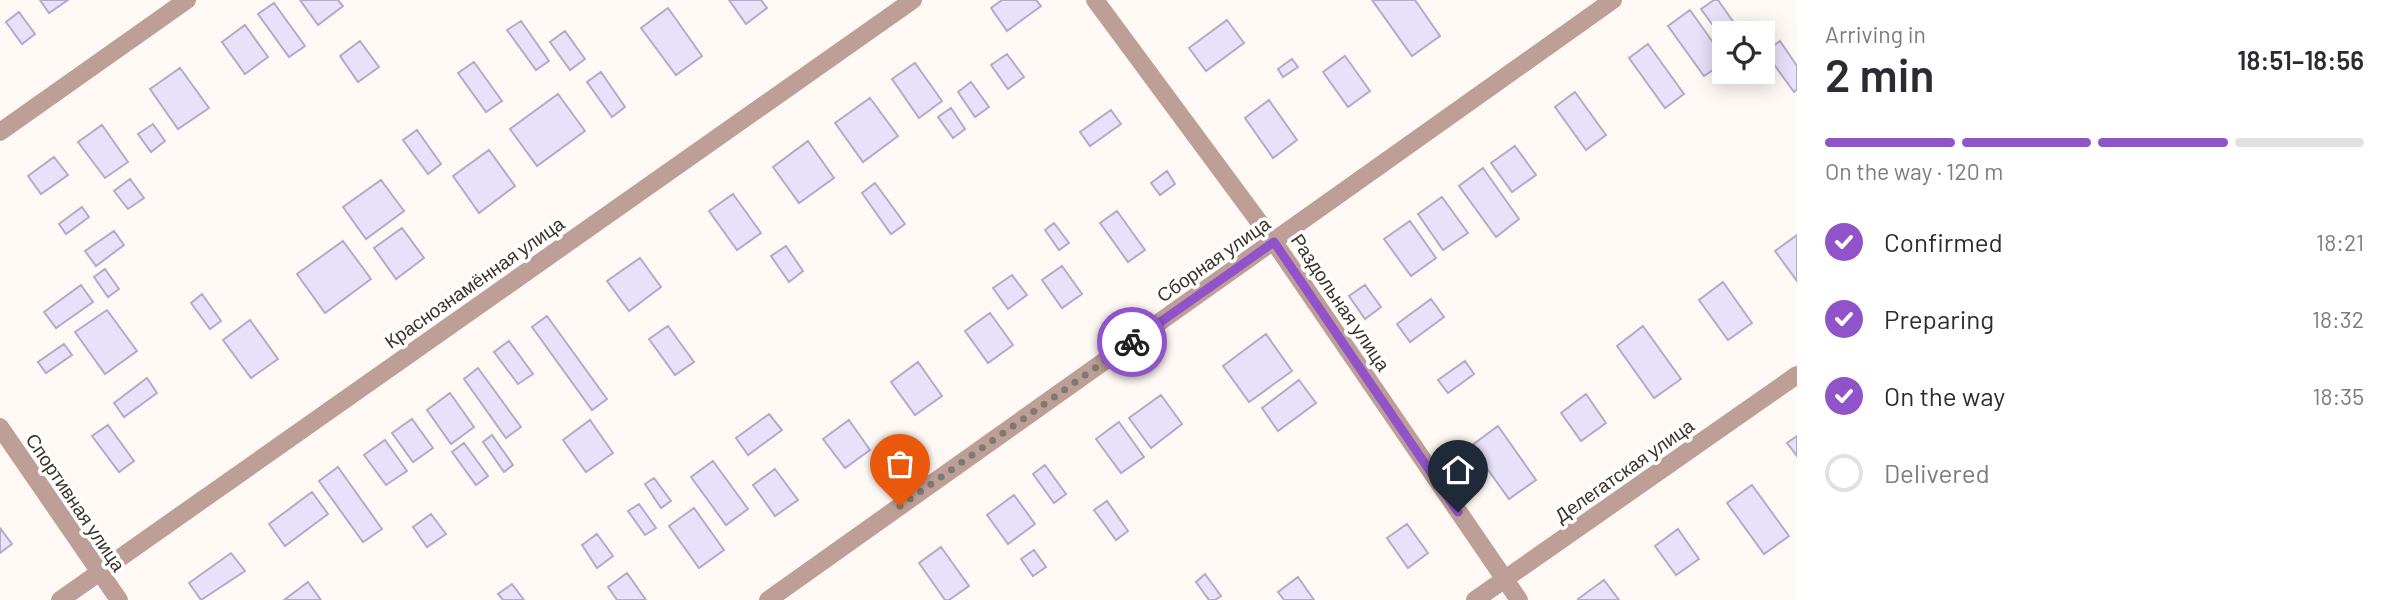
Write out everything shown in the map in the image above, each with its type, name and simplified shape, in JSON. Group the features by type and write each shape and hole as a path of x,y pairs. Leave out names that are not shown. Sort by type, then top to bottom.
{"street":[{"path":"0,132 187,0"},
{"name":"Краснознамённая улица","path":"60,600 912,0"},
{"name":"Раздольная улица","path":"1095,0 1274,242 1519,600"},
{"name":"Сборная улица","path":"768,600 1613,0"},
{"name":"Делегатская улица","path":"1475,600 1797,375"},
{"name":"Спортивная улица","path":"0,427 97,573 118,600"}],"building":[{"path":"40,0 68,0 49,13"},
{"path":"300,0 338,0 343,6 318,25"},
{"path":"729,0 761,0 767,8 746,24"},
{"path":"1002,0 1036,0 1041,6 1007,31 991,8"},
{"path":"1372,0 1415,0 1440,36 1412,56"},
{"path":"1718,0 1733,21 1712,21 1712,24 1701,9"},
{"path":"274,3 305,46 289,57 258,14"},
{"path":"668,8 702,56 676,75 641,28"},
{"path":"1690,10 1712,41 1712,70 1704,76 1668,26"},
{"path":"19,12 35,34 22,44 6,22"},
{"path":"1227,20 1244,43 1206,71 1189,48"},
{"path":"521,21 549,61 536,70 507,30"},
{"path":"245,25 268,57 245,74 222,42"},
{"path":"565,31 585,59 570,70 550,42"},
{"path":"360,41 379,67 358,82 340,56"},
{"path":"1780,41 1797,66 1797,89 1794,92 1775,66 1775,45"},
{"path":"1648,44 1684,94 1665,108 1629,58"},
{"path":"1007,54 1024,77 1008,89 991,65"},
{"path":"1345,56 1370,91 1348,107 1323,72"},
{"path":"1292,59 1298,67 1283,77 1278,69"},
{"path":"474,62 502,101 486,112 458,73"},
{"path":"915,63 942,101 919,118 892,79"},
{"path":"180,68 209,108 178,129 150,89"},
{"path":"601,72 625,107 612,117 587,82"},
{"path":"971,82 989,107 975,117 958,92"},
{"path":"1575,92 1606,135 1586,150 1555,107"},
{"path":"558,94 585,131 537,166 510,129"},
{"path":"870,98 898,136 863,162 835,123"},
{"path":"1269,100 1297,140 1273,158 1245,118"},
{"path":"951,108 965,129 953,138 938,117"},
{"path":"1111,110 1121,124 1090,146 1080,132"},
{"path":"153,124 165,141 151,152 138,134"},
{"path":"102,125 128,162 105,178 78,142"},
{"path":"417,130 441,164 428,174 403,140"},
{"path":"808,141 834,178 799,203 773,167"},
{"path":"1515,146 1536,175 1512,192 1491,163"},
{"path":"489,150 515,186 479,213 453,176"},
{"path":"54,157 68,175 41,194 28,176"},
{"path":"1483,168 1519,219 1496,237 1459,186"},
{"path":"1167,171 1175,184 1160,195 1151,183"},
{"path":"130,179 144,198 128,209 114,191"},
{"path":"381,180 404,211 366,239 343,207"},
{"path":"875,183 905,224 891,234 862,193"},
{"path":"733,194 761,233 737,250 709,211"},
{"path":"1442,197 1468,233 1443,250 1418,214"},
{"path":"82,207 89,217 66,234 59,224"},
{"path":"1117,211 1145,250 1128,262 1100,223"},
{"path":"1410,221 1436,258 1411,276 1384,239"},
{"path":"1054,223 1069,243 1059,250 1045,230"},
{"path":"402,228 424,258 396,279 374,248"},
{"path":"114,231 124,245 96,266 85,251"},
{"path":"1797,235 1797,281 1775,251"},
{"path":"343,241 371,279 325,313 297,274"},
{"path":"786,246 803,271 789,282 771,256"},
{"path":"640,258 661,287 629,311 607,281"},
{"path":"1062,266 1082,294 1062,308 1042,280"},
{"path":"105,269 119,289 108,297 94,277"},
{"path":"1012,275 1027,295 1008,309 993,288"},
{"path":"1723,282 1752,323 1728,340 1699,300"},
{"path":"81,285 93,302 56,328 44,312"},
{"path":"1365,285 1381,307 1365,319 1349,296"},
{"path":"202,294 221,321 210,329 191,303"},
{"path":"1431,299 1444,317 1410,342 1397,324"},
{"path":"107,310 137,351 105,374 75,332"},
{"path":"990,313 1013,345 988,363 965,331"},
{"path":"547,316 607,399 592,410 532,327"},
{"path":"250,320 278,359 251,378 223,340"},
{"path":"668,326 694,362 675,375 649,339"},
{"path":"1643,326 1681,379 1654,398 1617,346"},
{"path":"1266,334 1292,371 1249,402 1223,366"},
{"path":"509,341 533,374 518,384 494,352"},
{"path":"64,344 72,355 46,373 38,362"},
{"path":"1465,361 1474,374 1448,393 1438,380"},
{"path":"918,362 942,396 915,415 891,382"},
{"path":"478,368 521,427 506,438 464,379"},
{"path":"147,378 157,393 124,417 114,403"},
{"path":"1299,380 1316,403 1278,431 1262,408"},
{"path":"450,393 474,427 451,444 427,410"},
{"path":"1586,394 1606,423 1581,441 1561,413"},
{"path":"1161,395 1182,424 1151,448 1129,418"},
{"path":"769,414 782,430 748,455 736,438"},
{"path":"412,419 433,448 413,462 392,433"},
{"path":"590,420 613,453 586,472 563,440"},
{"path":"849,420 870,450 845,468 823,439"},
{"path":"1119,422 1144,457 1121,473 1096,439"},
{"path":"108,425 134,461 119,472 92,436"},
{"path":"1498,426 1536,480 1509,499 1471,446"},
{"path":"492,435 513,465 504,472 483,442"},
{"path":"1797,436 1797,456 1787,443"},
{"path":"385,440 407,471 386,485 364,455"},
{"path":"464,443 488,476 476,485 452,452"},
{"path":"713,461 748,509 726,525 691,477"},
{"path":"1045,465 1066,494 1054,503 1033,474"},
{"path":"338,467 382,529 363,542 319,481"},
{"path":"775,469 798,500 775,516 753,485"},
{"path":"654,478 671,501 661,508 645,484"},
{"path":"1752,485 1789,536 1764,554 1727,503"},
{"path":"312,492 328,514 285,546 269,524"},
{"path":"1014,495 1035,524 1008,544 987,515"},
{"path":"1107,501 1128,531 1116,540 1094,510"},
{"path":"639,504 656,528 645,535 628,511"},
{"path":"694,508 724,550 699,568 669,526"},
{"path":"431,514 446,534 427,547 413,527"},
{"path":"1407,524 1428,553 1408,568 1387,538"},
{"path":"0,528 12,544 0,553"},
{"path":"1678,529 1699,559 1676,575 1655,546"},
{"path":"597,534 613,556 597,568 582,545"},
{"path":"941,547 969,586 949,600 945,600 919,563"},
{"path":"1034,550 1046,567 1033,576 1021,559"},
{"path":"231,553 245,571 201,600 189,583"},
{"path":"627,573 646,600 617,600 608,587"},
{"path":"1205,574 1221,596 1215,600 1209,600 1196,582"},
{"path":"1298,577 1314,600 1284,600 1278,592"},
{"path":"1604,580 1619,600 1578,599"},
{"path":"308,582 321,600 284,600"},
{"path":"512,584 524,600 503,600 498,594"}],"way so far":[{"path":"900,506 1132,342"}],"route":[{"path":"1132,342 1274,242 1458,512"}]}
